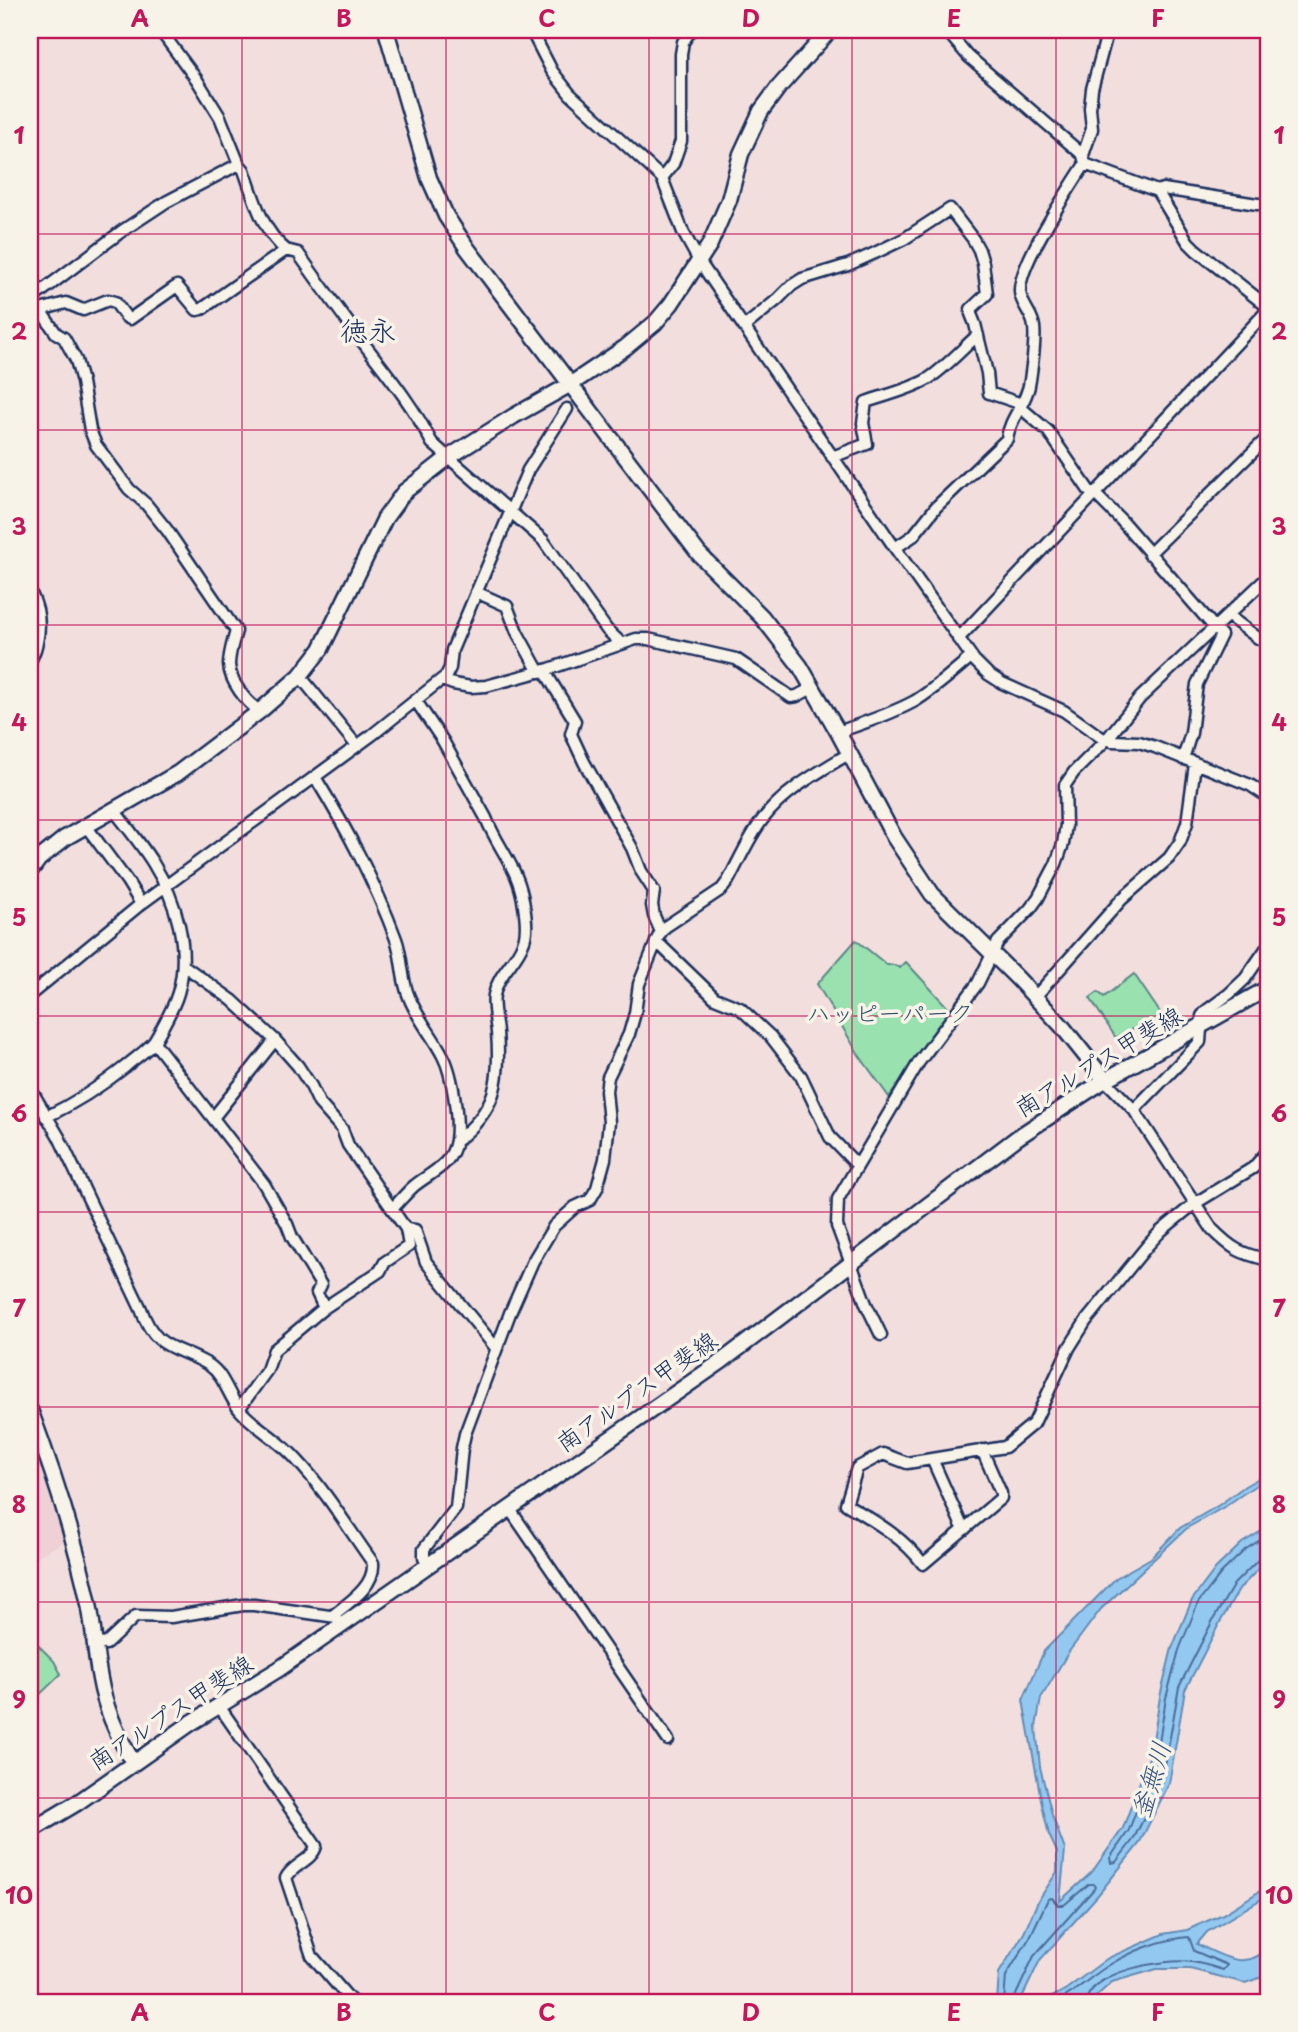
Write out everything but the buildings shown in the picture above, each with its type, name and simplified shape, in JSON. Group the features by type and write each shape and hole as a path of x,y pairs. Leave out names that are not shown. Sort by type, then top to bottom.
{"street":[{"path":"160,30 220,117 274,241 286,250 298,253 406,398 432,443 543,540 607,630 622,644"},
{"path":"386,30 429,178 446,216 467,248 699,554 769,625 800,666 894,837 939,902 1035,997 1134,1110 1212,1229 1228,1245 1246,1255 1268,1260"},
{"path":"531,30 552,71 569,94 662,178 683,232 699,261 971,657 988,674 1002,683 1064,711 1107,739 1139,742 1250,785 1268,797"},
{"path":"662,178 673,164 681,141 681,54 683,42 691,30"},
{"path":"30,871 39,859 56,845 178,773 260,711 300,676 321,649 386,518 404,492 414,483 449,457 514,416 571,384 626,347 655,323 671,304 719,225 729,200 741,154 761,111 830,30"},
{"path":"946,30 968,56 1084,160 1157,191 1188,242 1268,308 958,639"},
{"path":"895,548 913,536 936,507 1007,439 1008,429 1030,384 1034,326 1022,299 1021,282 1034,249 1084,160 1091,129 1092,89 1108,30"},
{"path":"30,300 155,208 239,164"},
{"path":"1157,191 1163,189 1268,204"},
{"path":"744,327 802,279 848,265 875,253 904,239 950,209 973,239 983,263 987,294 971,309 971,314 987,373 989,393 1021,405 1048,431 1093,494 1121,520 1221,635 1197,684 1191,733 1183,759"},
{"path":"35,308 66,303 75,308 88,309 108,300 115,302 130,319 177,286 197,310 202,309 286,250"},
{"path":"35,308 56,333 64,338 76,360 90,430 96,445 129,489 167,530 236,631 229,666 242,694 260,711"},
{"path":"832,457 867,444 863,422 866,402 925,380 978,335"},
{"path":"30,995 164,886 315,777 442,680 450,668 452,650 528,470 567,409"},
{"path":"1149,554 1268,437"},
{"path":"881,1335 866,1304 837,1226 838,1199 919,1062 978,983 998,942 1038,898 1056,864 1066,825 1065,785 1140,698 1268,577"},
{"path":"476,592 507,606 517,632 575,721 571,734 653,891 652,905 659,936 715,998 740,1008 771,1037 801,1076 830,1138 857,1165"},
{"path":"30,596 38,620 38,633 30,657"},
{"path":"1227,615 1268,643"},
{"path":"442,680 471,687 486,686 541,671 636,639 648,639 736,659 791,697 812,688"},
{"path":"838,732 869,722 915,701 971,657"},
{"path":"300,676 356,746"},
{"path":"392,1209 415,1186 439,1170 456,1142 484,1115 493,1096 498,1072 494,995 501,978 523,943 526,929 520,881 509,858 443,741 416,701"},
{"path":"428,1564 424,1549 456,1508 461,1448 465,1434 524,1281 554,1226 575,1207 590,1199 597,1188 605,1159 609,1122 606,1091 608,1077 629,1034 639,984 659,936 665,927 722,889 762,819 799,785 849,753"},
{"path":"1035,997 1122,899 1169,858 1180,842 1187,823 1195,764"},
{"path":"315,777 347,828 368,870 398,942 409,999 450,1071 455,1101 456,1142"},
{"path":"46,1117 106,1083 141,1056 154,1042 168,1018 178,992 184,951 178,924 153,863 114,810"},
{"path":"86,826 141,904"},
{"path":"1134,1110 1200,1042 1202,1016 1245,979 1268,946"},
{"path":"183,965 233,1000 298,1066 319,1104 342,1129 348,1145 405,1230 408,1246 385,1262 380,1271 324,1308 274,1350 267,1370 239,1409"},
{"name":"南アルプス甲斐線","path":"30,1831 279,1669 722,1361 989,1158 1105,1080 1268,988"},
{"path":"214,1118 275,1040"},
{"path":"154,1042 264,1184 321,1285 317,1293 324,1308"},
{"path":"30,1088 59,1137 148,1328 164,1343 209,1365 217,1372 239,1409 295,1457 323,1491 373,1563 373,1570 362,1592 332,1616"},
{"path":"982,1450 1002,1498 923,1564 910,1547 846,1504 860,1465 883,1454 907,1463 982,1450 1005,1447 1034,1423 1069,1349 1086,1321 1148,1245 1195,1204 1253,1168 1268,1151"},
{"path":"405,1230 415,1230 426,1262 496,1348"},
{"path":"30,1410 70,1523 108,1711 122,1744 134,1762"},
{"path":"932,1459 965,1529"},
{"path":"509,1508 668,1740"},
{"path":"362,1592 375,1603"},
{"path":"94,1643 106,1644 136,1616 171,1617 243,1605 350,1619"},
{"path":"219,1706 316,1846 313,1854 290,1871 286,1878 313,1956 352,2002"}],"shaded area":[{"path":"30,1416 70,1539 30,1561"}],"green space":[{"name":"ハッピーパーク","path":"856,940 887,965 900,968 906,962 952,1012 889,1097 859,1055 817,984"},
{"path":"1134,974 1163,1017 1148,1028 1142,1029 1138,1026 1116,1038 1090,998 1098,992 1104,997"},
{"path":"30,1637 54,1661 61,1674 30,1704"}],"water":[{"name":"釜無川","path":"1268,1473 1268,1483 1262,1481 1187,1528 1101,1609 1068,1653 1041,1698 1036,1727 1040,1767 1052,1815 1065,1850 1060,1901 1092,1872 1123,1828 1151,1752 1172,1648 1192,1600 1216,1568 1242,1543 1268,1527 1268,1559 1240,1588 1185,1690 1169,1784 1139,1844 1040,1960 1020,2002 997,2002 999,1973 1057,1872 1057,1852 1049,1835 1042,1805 1023,1700 1044,1651 1116,1578 1151,1558 1180,1528"},
{"path":"1268,1886 1268,1895 1207,1932 1197,1944 1225,1957 1243,1960 1260,1955 1268,1947 1268,1975 1245,1983 1190,1969 1157,1969 1112,1982 1090,2002 1043,2002 1065,1990 1108,1958 1163,1934 1187,1930 1223,1914"}],"district":[{"name":"徳永","path":"368,331"}]}
